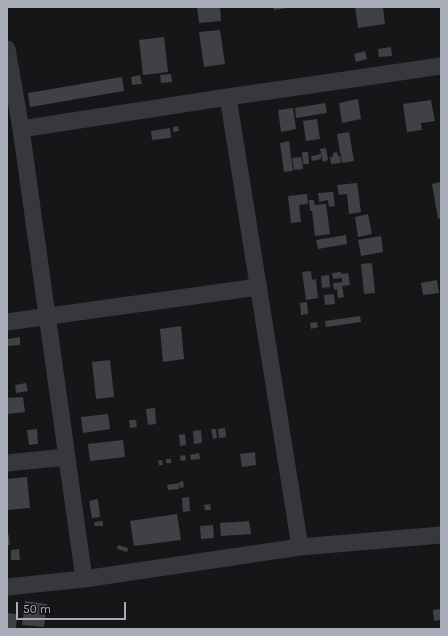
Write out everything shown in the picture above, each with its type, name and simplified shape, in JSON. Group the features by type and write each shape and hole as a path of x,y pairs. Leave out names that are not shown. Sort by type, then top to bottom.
{"street":[{"path":"7,49 22,130 84,579"},
{"path":"22,130 228,97 441,66"},
{"path":"228,97 300,547"},
{"path":"7,322 258,287"},
{"path":"7,463 66,457"},
{"path":"7,587 84,579 300,547 441,535"}],"building":[{"path":"197,7 220,7 221,21 199,23"},
{"path":"273,7 286,7 287,8 274,10"},
{"path":"355,7 383,7 385,24 358,28"},
{"path":"220,30 225,64 204,67 199,32"},
{"path":"164,37 168,72 143,75 139,40"},
{"path":"391,47 392,56 379,57 378,49"},
{"path":"365,51 367,59 356,62 354,54"},
{"path":"171,74 172,82 161,83 160,75"},
{"path":"140,75 142,84 132,85 131,77"},
{"path":"122,77 124,91 30,107 28,93"},
{"path":"358,99 361,119 342,123 339,103"},
{"path":"431,100 435,121 421,123 422,130 407,132 403,104"},
{"path":"325,103 327,113 296,118 295,108"},
{"path":"293,108 296,129 281,132 278,110"},
{"path":"317,119 320,139 306,141 303,121"},
{"path":"178,126 179,131 173,132 173,127"},
{"path":"170,128 171,138 152,140 151,131"},
{"path":"349,132 354,161 342,163 337,134"},
{"path":"289,141 293,171 284,172 280,143"},
{"path":"326,148 328,160 323,162 320,149"},
{"path":"302,152 308,152 309,164 303,164"},
{"path":"337,152 338,156 340,156 341,163 331,164 330,157 333,157 333,153"},
{"path":"321,154 321,159 312,161 311,156"},
{"path":"301,157 303,169 294,170 292,158"},
{"path":"441,182 441,218 438,219 432,184"},
{"path":"357,183 361,212 349,214 347,194 339,195 337,185"},
{"path":"333,192 335,206 329,207 328,200 319,202 318,193"},
{"path":"307,194 308,204 299,205 301,222 291,223 288,196"},
{"path":"309,200 314,200 315,205 326,204 330,234 315,236"},
{"path":"368,214 372,234 358,237 355,217"},
{"path":"346,235 347,244 318,249 316,240"},
{"path":"381,236 383,252 361,256 358,240"},
{"path":"372,263 375,293 364,294 361,264"},
{"path":"311,271 312,280 316,279 318,298 306,300 302,272"},
{"path":"341,272 341,274 348,273 350,285 342,286 344,297 338,298 337,289 334,290 333,283 342,282 342,278 333,279 332,273"},
{"path":"329,275 330,287 322,288 321,276"},
{"path":"437,280 439,293 423,295 421,283"},
{"path":"334,294 335,304 325,305 324,295"},
{"path":"307,302 308,314 301,315 300,303"},
{"path":"360,316 361,322 326,327 325,321"},
{"path":"317,322 318,327 311,329 310,323"},
{"path":"181,326 184,359 163,362 160,329"},
{"path":"20,337 20,345 8,346 7,339"},
{"path":"110,360 114,397 96,399 92,362"},
{"path":"26,383 28,391 16,393 15,385"},
{"path":"23,397 25,412 7,414 7,398"},
{"path":"155,408 156,424 148,425 146,409"},
{"path":"108,414 110,429 83,433 81,417"},
{"path":"129,420 136,420 137,427 130,428"},
{"path":"225,428 226,437 219,438 218,429"},
{"path":"37,429 38,444 29,445 27,430"},
{"path":"211,429 216,429 217,438 213,439"},
{"path":"201,430 202,443 194,444 193,431"},
{"path":"185,434 186,445 180,446 179,435"},
{"path":"123,440 125,457 90,461 88,444"},
{"path":"255,452 256,465 242,467 240,454"},
{"path":"199,453 200,459 191,460 190,455"},
{"path":"185,455 186,460 181,461 180,456"},
{"path":"166,459 171,459 171,463 166,463"},
{"path":"162,460 163,465 159,465 158,461"},
{"path":"27,477 30,508 7,510 7,479"},
{"path":"183,481 184,487 180,488 179,482"},
{"path":"179,483 179,489 168,490 167,485"},
{"path":"189,497 190,511 183,512 182,498"},
{"path":"98,499 100,517 92,518 89,501"},
{"path":"210,504 211,510 205,510 204,505"},
{"path":"177,514 181,540 134,546 130,521"},
{"path":"103,521 103,526 95,526 94,522"},
{"path":"249,521 251,534 221,536 220,523"},
{"path":"213,525 214,538 201,539 200,526"},
{"path":"7,535 9,535 10,545 7,545"},
{"path":"118,545 128,548 127,552 117,549"},
{"path":"19,549 20,560 11,560 11,550"},
{"path":"25,601 47,604 44,627 22,625"},
{"path":"441,609 441,620 434,621 433,610"},
{"path":"7,613 17,614 16,629 7,629"}]}
